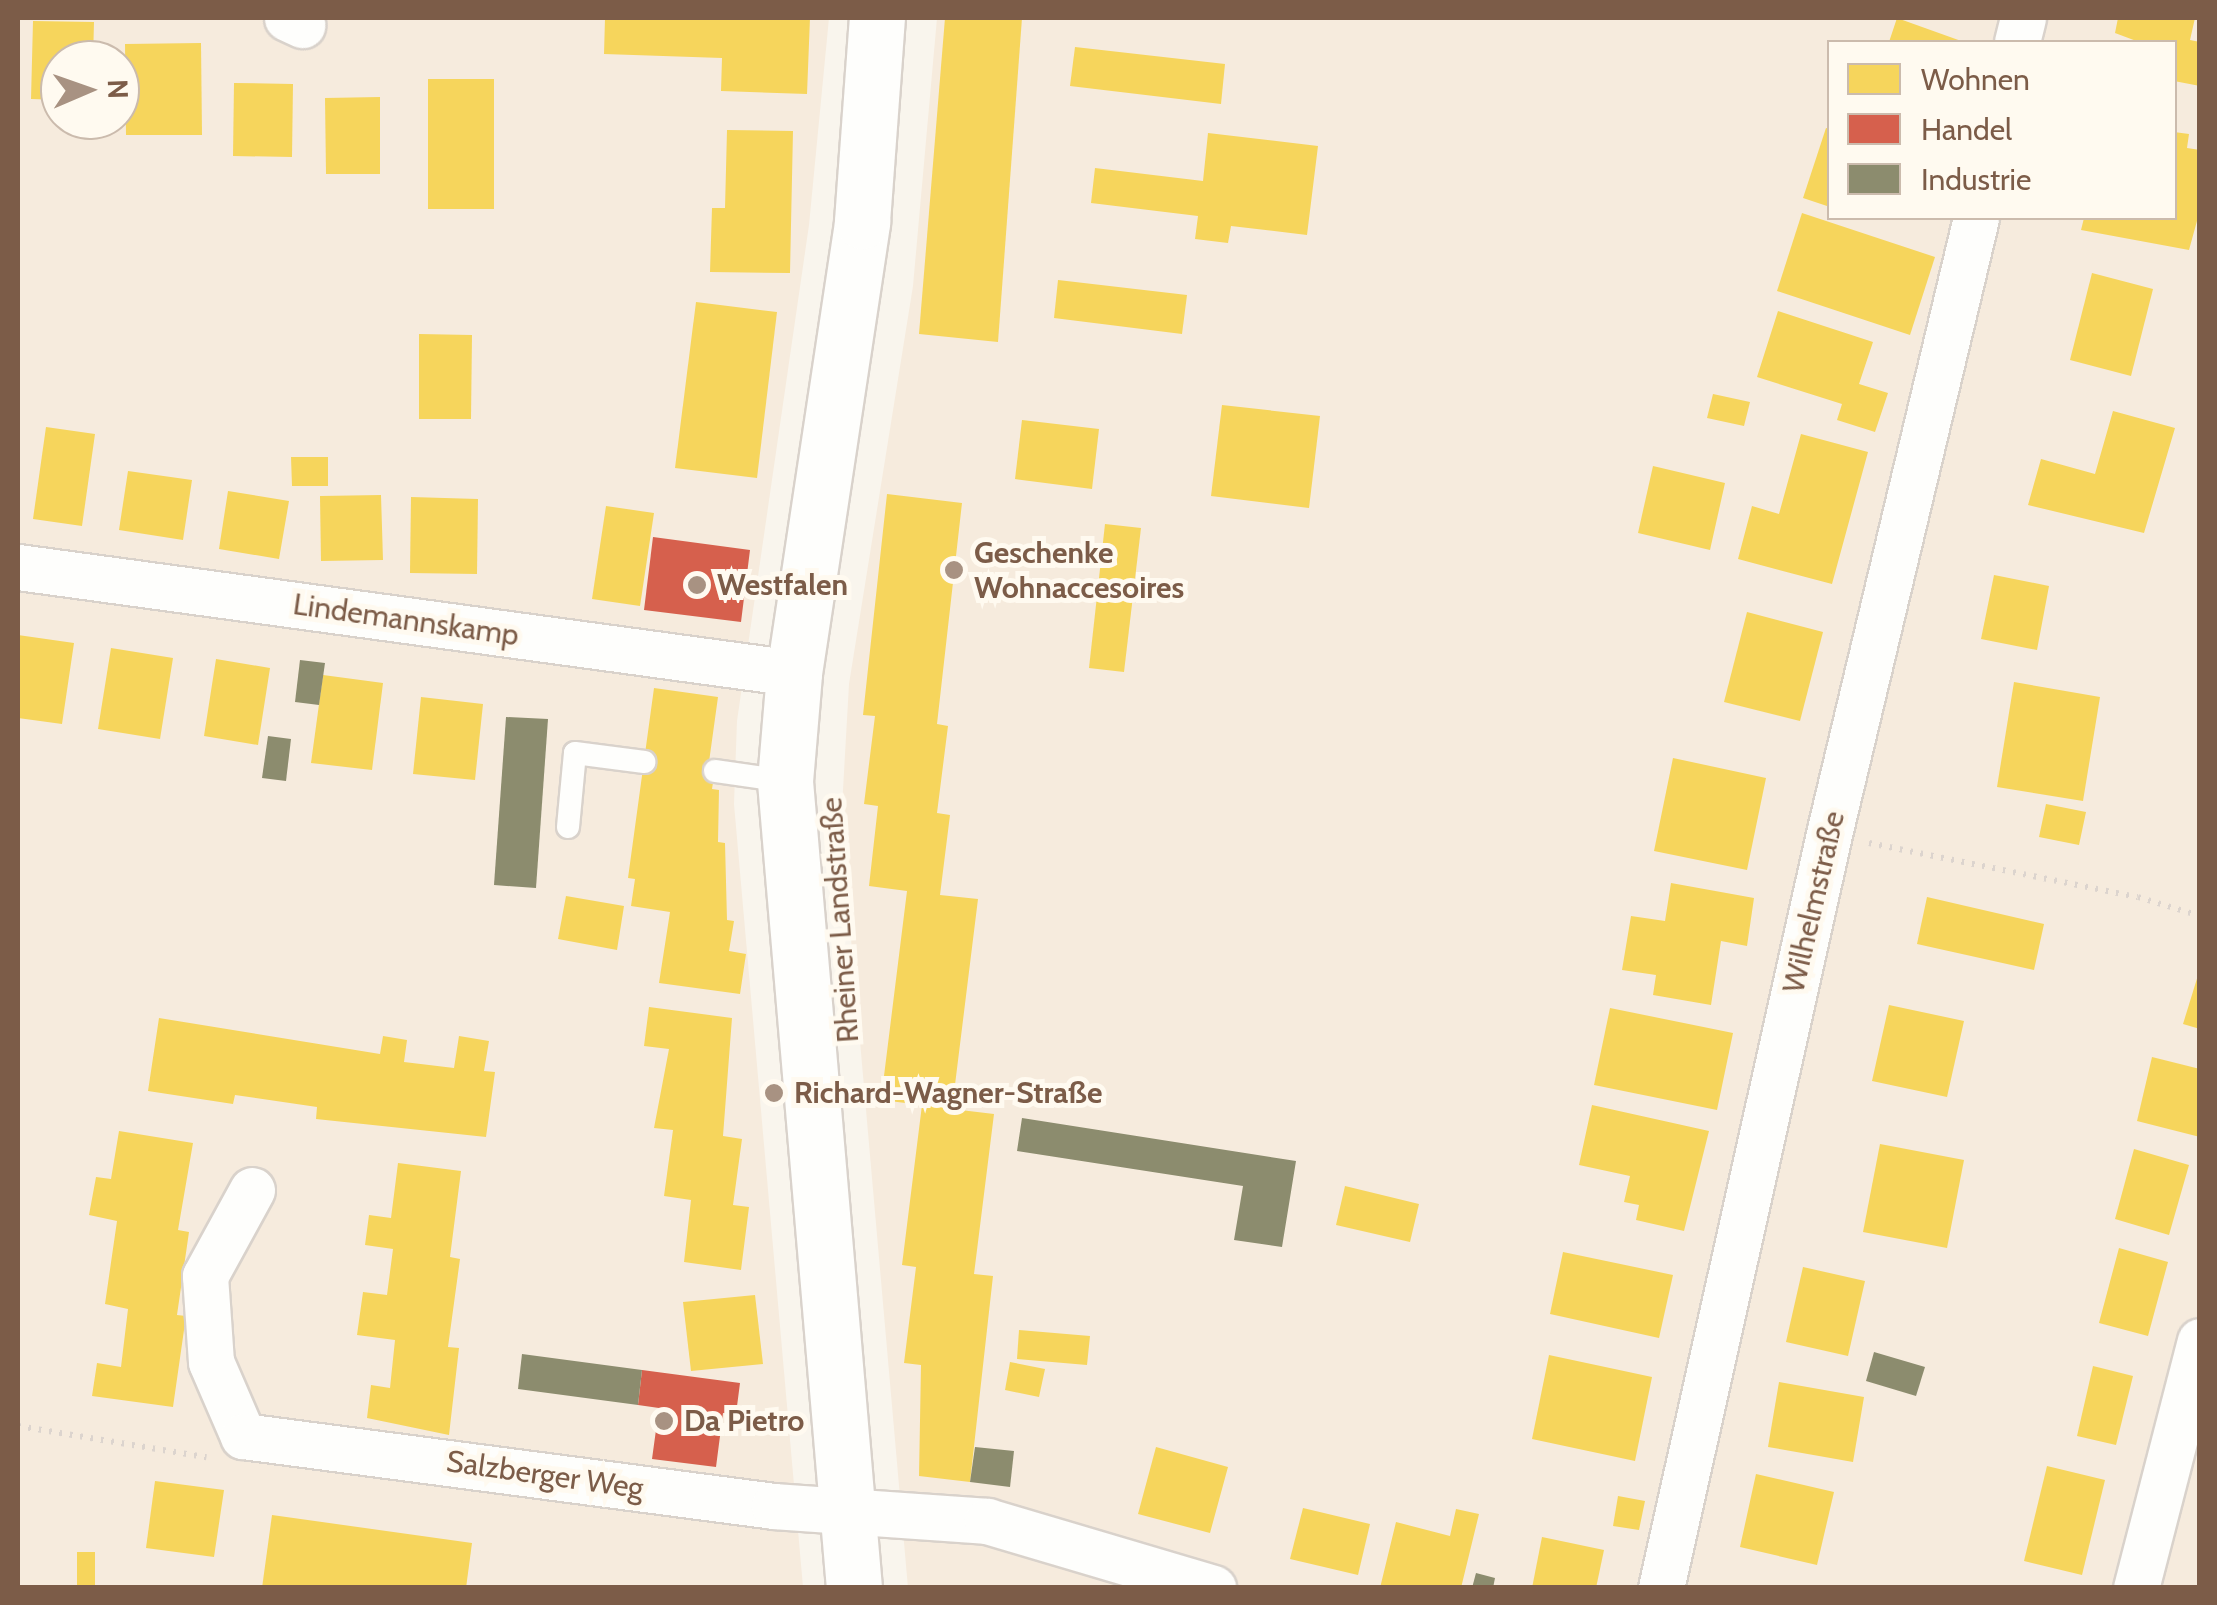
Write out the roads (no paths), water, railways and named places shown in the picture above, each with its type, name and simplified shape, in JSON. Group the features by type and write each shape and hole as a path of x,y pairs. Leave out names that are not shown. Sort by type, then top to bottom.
{"street":[{"name":"Rheiner Landstraße","path":"854,1588 789,878 786,780 794,673 862,221 876,18"},
{"name":"Wilhelmstraße","path":"1661,1588 1829,834 1976,220"},
{"name":"Lindemannskamp","path":"18,567 794,673"},
{"name":"Salzberger Weg","path":"252,1190 205,1276 211,1362 244,1436 848,1514"},
{"path":"2136,1588 2200,1342"},
{"path":"848,1514 986,1522 1213,1588"}],"lane":[{"path":"568,827 574,753 644,762"},
{"path":"715,771 786,780"}],"place":[{"name":"Geschenke Wohnaccesoires","path":"954,570"},
{"name":"Westfalen","path":"697,585"},
{"name":"Richard-Wagner-Straße","path":"774,1093"},
{"name":"Da Pietro","path":"664,1421"}]}
